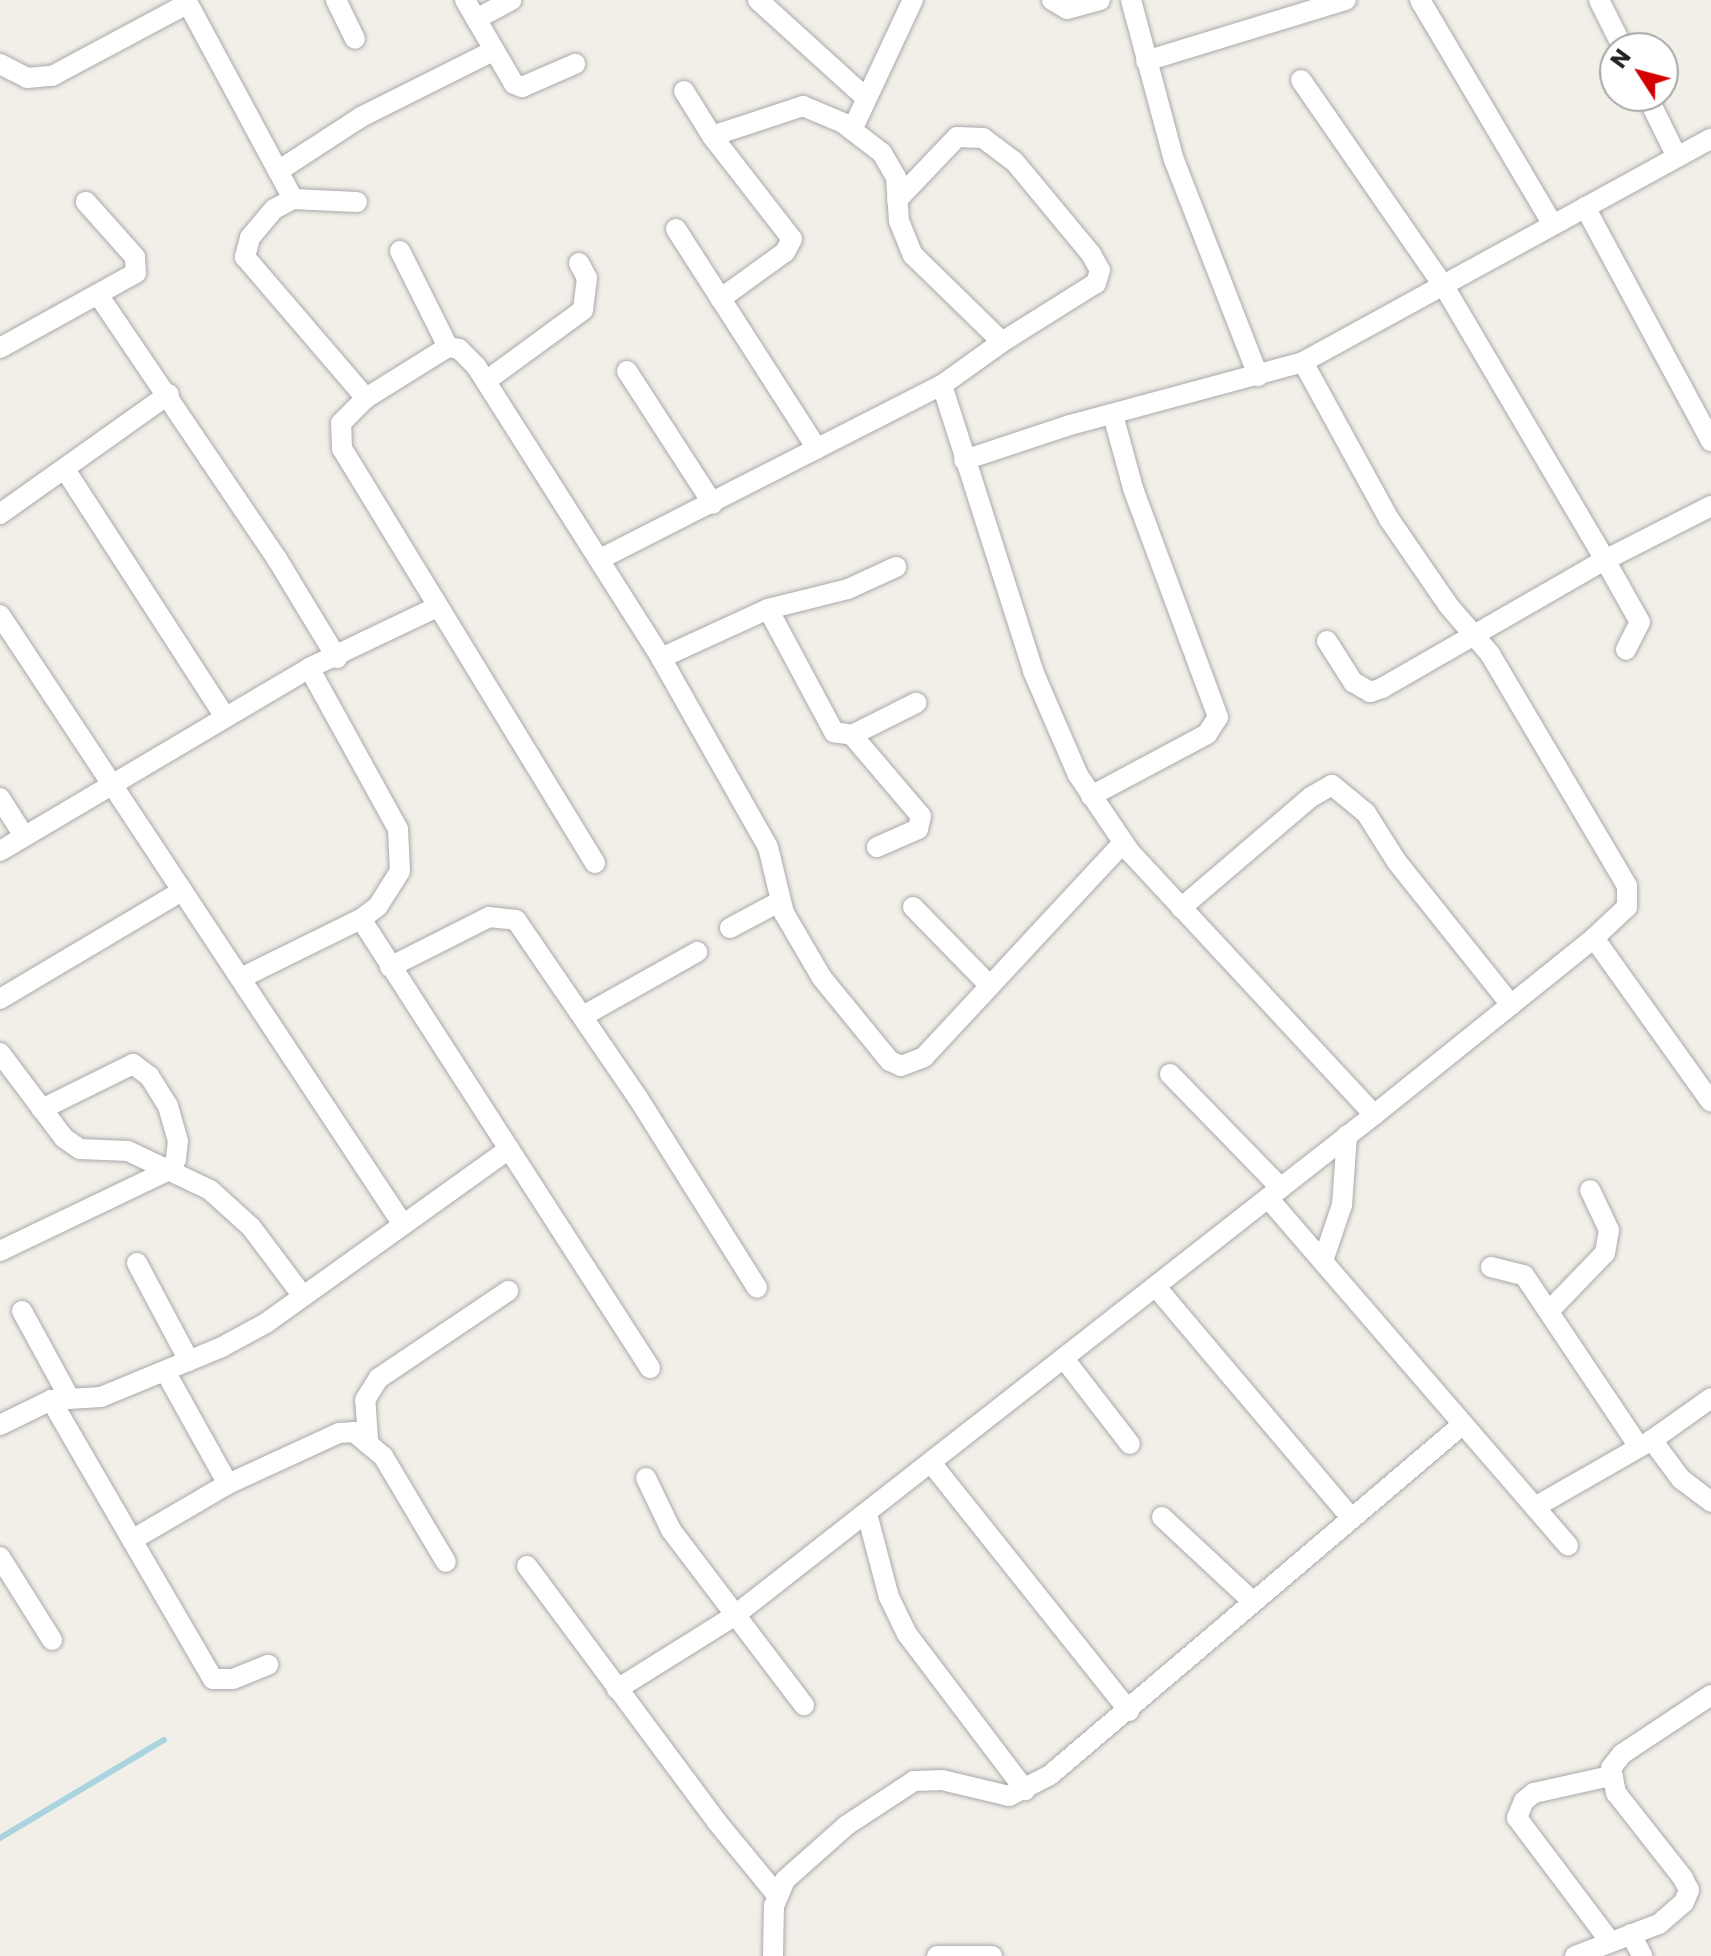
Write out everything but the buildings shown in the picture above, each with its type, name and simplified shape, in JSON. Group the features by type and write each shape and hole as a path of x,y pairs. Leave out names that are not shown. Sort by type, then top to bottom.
{"street":[{"path":"336,0 355,39"},
{"path":"465,0 509,80 522,87 575,64"},
{"path":"476,19 511,0"},
{"path":"758,0 866,98"},
{"path":"852,130 913,0"},
{"path":"1052,0 1067,9 1100,0"},
{"path":"1131,0 1179,174 1258,376"},
{"path":"1146,61 1346,0"},
{"path":"1420,0 1553,225"},
{"path":"1599,0 1615,32"},
{"path":"0,64 27,78 52,76 186,2 293,199"},
{"path":"278,171 361,117 493,51"},
{"path":"1301,80 1445,288 1605,560 1640,622 1626,650"},
{"path":"684,91 712,136 789,229 792,239 781,255 720,299"},
{"path":"712,136 803,106 852,130 893,168 899,221 913,255 1002,342"},
{"path":"1655,112 1677,157"},
{"path":"600,559 942,385 1002,342 1096,283 1100,270 1091,254 1014,161 983,138 957,137 897,200"},
{"path":"964,460 1303,362 1445,288 1711,139"},
{"path":"357,202 293,199 274,209 250,238 245,257 366,398"},
{"path":"0,348 133,277 138,266 86,202"},
{"path":"1585,207 1711,441"},
{"path":"676,229 817,449"},
{"path":"400,251 448,347"},
{"path":"486,381 583,310 587,278 579,263"},
{"path":"99,296 169,394 337,658"},
{"path":"595,863 342,449 341,423 366,398 448,347 459,349 486,381 661,658 768,847 780,882 779,902 822,978 879,1052 901,1066 924,1057 1126,848"},
{"path":"617,1689 734,1616 932,1464 1374,1115 1594,938 1627,907 1627,886 1477,637 1389,519 1303,362"},
{"path":"627,371 713,504"},
{"path":"942,385 1052,723 1091,796 1126,848 1374,1115"},
{"path":"0,514 66,471 169,394"},
{"path":"1091,796 1207,734 1218,717 1133,488 1113,415"},
{"path":"66,471 225,717"},
{"path":"1327,641 1353,682 1370,692 1477,637 1605,560 1711,506"},
{"path":"661,658 768,609 848,589 896,567"},
{"path":"0,851 309,668 337,658 437,607"},
{"path":"768,609 830,727 840,735 852,735 916,703"},
{"path":"0,615 402,1223"},
{"path":"241,978 361,919 378,906 400,871 398,829 309,668"},
{"path":"852,735 921,816 918,829 877,847"},
{"path":"1181,908 1311,797 1332,785 1366,813 1413,883 1511,1005"},
{"path":"0,798 24,836"},
{"path":"2,991 182,891"},
{"path":"730,928 779,902"},
{"path":"913,907 990,986"},
{"path":"390,967 503,914 526,931 757,1288"},
{"path":"361,919 650,1368"},
{"path":"1594,938 1711,1102"},
{"path":"583,1016 697,952"},
{"path":"0,1053 64,1138 80,1149 128,1151 171,1169 229,1205 302,1295"},
{"path":"42,1109 133,1064 149,1076 175,1126 178,1141 171,1169"},
{"path":"1170,1074 1274,1193 1323,1261 1568,1545"},
{"path":"1323,1261 1342,1205 1347,1135"},
{"path":"0,1425 60,1400 101,1397 189,1361 266,1323 509,1149"},
{"path":"0,1251 171,1169"},
{"path":"1550,1310 1605,1253 1609,1230 1590,1190"},
{"path":"137,1263 189,1361"},
{"path":"1491,1267 1516,1269 1550,1310 1645,1443 1681,1479 1711,1502"},
{"path":"1156,1287 1351,1518"},
{"path":"446,1562 368,1439 365,1400 379,1378 508,1291"},
{"path":"22,1311 60,1400 132,1540 213,1679 233,1679 268,1665"},
{"path":"1065,1360 1130,1444"},
{"path":"165,1371 228,1484"},
{"path":"1535,1507 1645,1443 1711,1398"},
{"path":"773,1956 777,1895 785,1880 847,1825 914,1781 942,1780 998,1796 1025,1790 1129,1711 1252,1601 1463,1424"},
{"path":"132,1540 228,1484 339,1433 368,1439"},
{"path":"932,1464 1129,1711"},
{"path":"646,1478 671,1530 804,1705"},
{"path":"867,1514 889,1597 907,1634 1025,1790"},
{"path":"1162,1517 1252,1601"},
{"path":"0,1557 52,1640"},
{"path":"527,1566 617,1689 777,1895"},
{"path":"1575,1956 1675,1913 1689,1890 1616,1793 1610,1776 1622,1754 1711,1695"},
{"path":"1609,1940 1517,1818 1524,1801 1534,1793 1610,1776"},
{"path":"1631,1934 1642,1956"},
{"path":"937,1956 992,1956"}],"waterway":[{"path":"0,1838 164,1740"}]}
